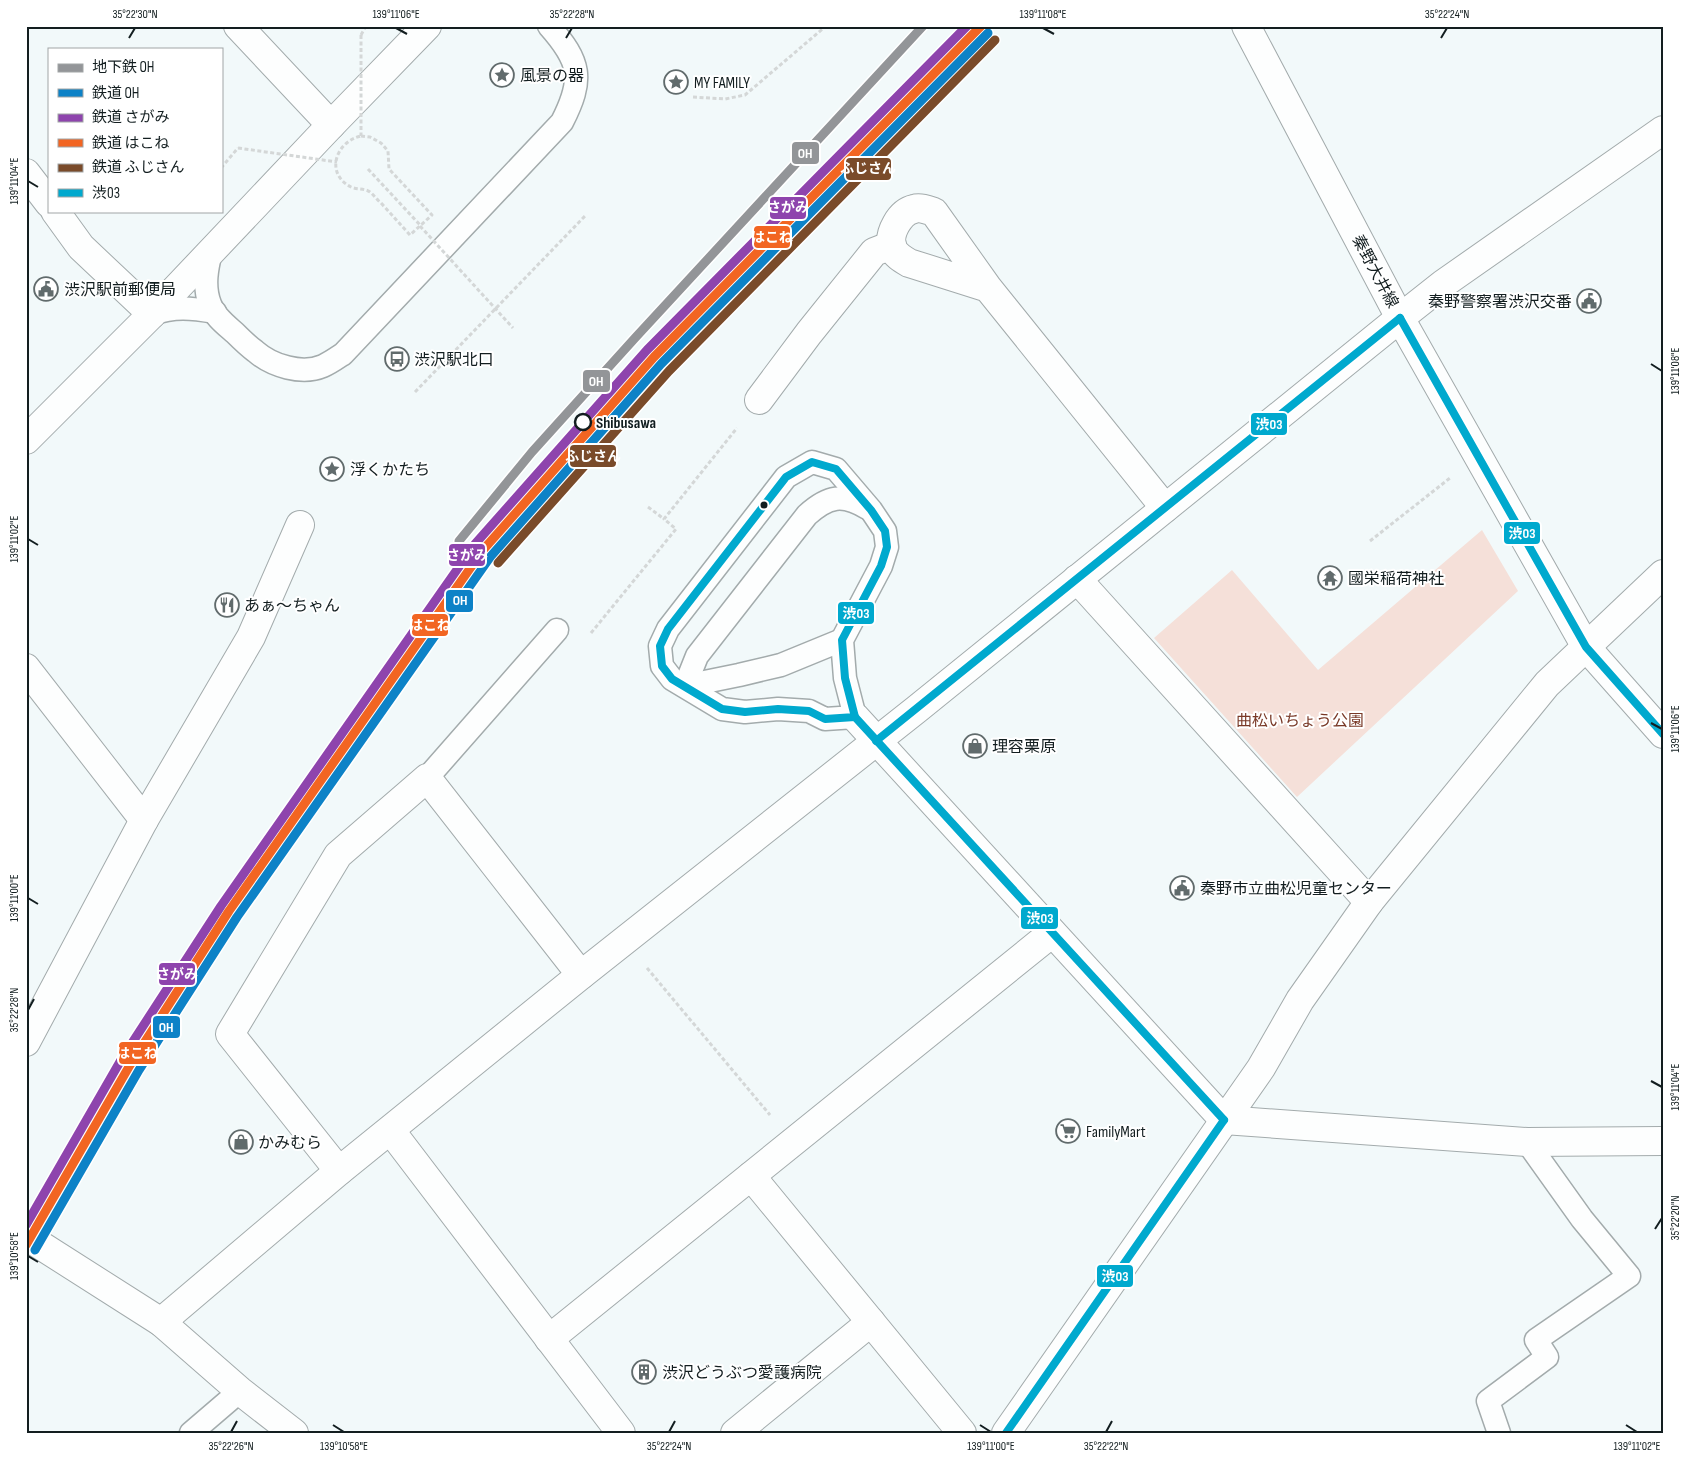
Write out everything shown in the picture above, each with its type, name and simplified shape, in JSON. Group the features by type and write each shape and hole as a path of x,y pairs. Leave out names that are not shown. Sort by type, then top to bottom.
{"street":[{"path":"238,26 331,125"},
{"path":"26,440 152,314 427,26"},
{"name":"秦野大井線","path":"1246,26 1400,318 1586,646 1663,734"},
{"path":"161,1322 339,1171 1400,318 1443,284 1663,130"},
{"path":"26,172 48,202"},
{"path":"988,288 909,263 898,256 892,245 891,237 904,213 915,208 934,212 988,288 1165,508"},
{"path":"56,212 81,247 152,314"},
{"path":"759,400 809,333 874,252 892,245"},
{"path":"26,1042 144,820 251,636 300,525"},
{"path":"1006,1433 1261,1068 1300,1000 1369,902 1547,684 1663,574"},
{"path":"1077,579 1369,902"},
{"path":"26,668 144,820"},
{"path":"854,717 1224,1120 1527,1142 1663,1141"},
{"path":"339,1171 230,1034 338,855 427,778 581,975"},
{"path":"549,1339 1052,933"},
{"path":"391,1131 621,1433"},
{"path":"751,1176 962,1433"},
{"path":"26,1236 161,1322 240,1391 294,1433"},
{"path":"735,1433 871,1322"}],"lane":[{"path":"211,251 206,286 210,305 255,352 271,362 304,370 323,366 343,354 562,122 572,102 577,81 574,62 567,48 549,26"},
{"path":"152,314 186,307 215,312"},
{"path":"812,462 836,469 871,510 886,531 887,547 881,566 842,640 845,678 854,717 826,719 809,711 778,709 745,712 722,709 672,679 662,666 660,646 668,629 786,477 812,462"},
{"path":"685,686 697,656 808,515 820,504 832,499 844,498 857,501 871,510"},
{"path":"427,778 557,630"},
{"path":"685,686 781,664 842,640"},
{"path":"1499,1433 1488,1401 1547,1356 1536,1340 1629,1276 1582,1218 1527,1142"},
{"path":"191,1433 240,1391"}],"path":[{"path":"361,136 361,35 366,26"},
{"path":"693,97 725,99 746,95 826,26"},
{"path":"370,137 381,143 388,151 389,169 432,215 410,235 369,191 351,187 343,180 337,171 336,162 342,146 352,138 370,137"},
{"path":"222,167 238,148 336,162"},
{"path":"368,169 513,328"},
{"path":"415,392 585,216"},
{"path":"664,519 759,400"},
{"path":"1370,541 1451,476"},
{"path":"585,640 676,528 648,507"},
{"path":"624,941 793,1142"}],"green space":[{"name":"曲松いちょう公園","path":"1482,530 1518,591 1297,797 1154,638 1232,570 1318,670"}],"metro line":[{"name":"OH","path":"459,541 532,452 923,26"}],"rail line":[{"name":"さがみ","path":"26,1225 121,1060 221,906 475,544 647,350 967,26"},
{"name":"はこね","path":"26,1245 130,1065 229,911 483,550 654,357 981,26"},
{"name":"OH","path":"35,1250 139,1070 237,917 491,556 661,364 988,33"},
{"name":"ふじさん","path":"498,563 669,371 995,40"}],"transit line":[{"name":"渋03","path":"1400,318 1586,647 1663,734"},
{"name":"渋03","path":"876,741 1400,318"},
{"name":"渋03","path":"812,462 836,469 871,510 885,531 887,547 881,566 842,640 845,678 855,717 825,719 809,711 778,709 745,712 722,709 672,679 662,666 660,646 668,629 786,477 812,462"},
{"name":"渋03","path":"855,717 1224,1120"},
{"name":"渋03","path":"1006,1433 1224,1120"}],"place":[{"name":"風景の器","path":"502,75"},
{"name":"MY FAMILY","path":"676,82"},
{"name":"渋沢駅前郵便局","path":"46,289"},
{"name":"秦野警察署渋沢交番","path":"1589,301"},
{"name":"渋沢駅北口","path":"397,359"},
{"name":"Shibusawa","path":"583,422"},
{"name":"浮くかたち","path":"332,469"},
{"name":"國栄稲荷神社","path":"1330,578"},
{"name":"あぁ～ちゃん","path":"227,605"},
{"name":"理容栗原","path":"975,746"},
{"name":"秦野市立曲松児童センター","path":"1182,888"},
{"name":"FamilyMart","path":"1068,1131"},
{"name":"かみむら","path":"241,1142"},
{"name":"渋沢どうぶつ愛護病院","path":"644,1372"}]}
